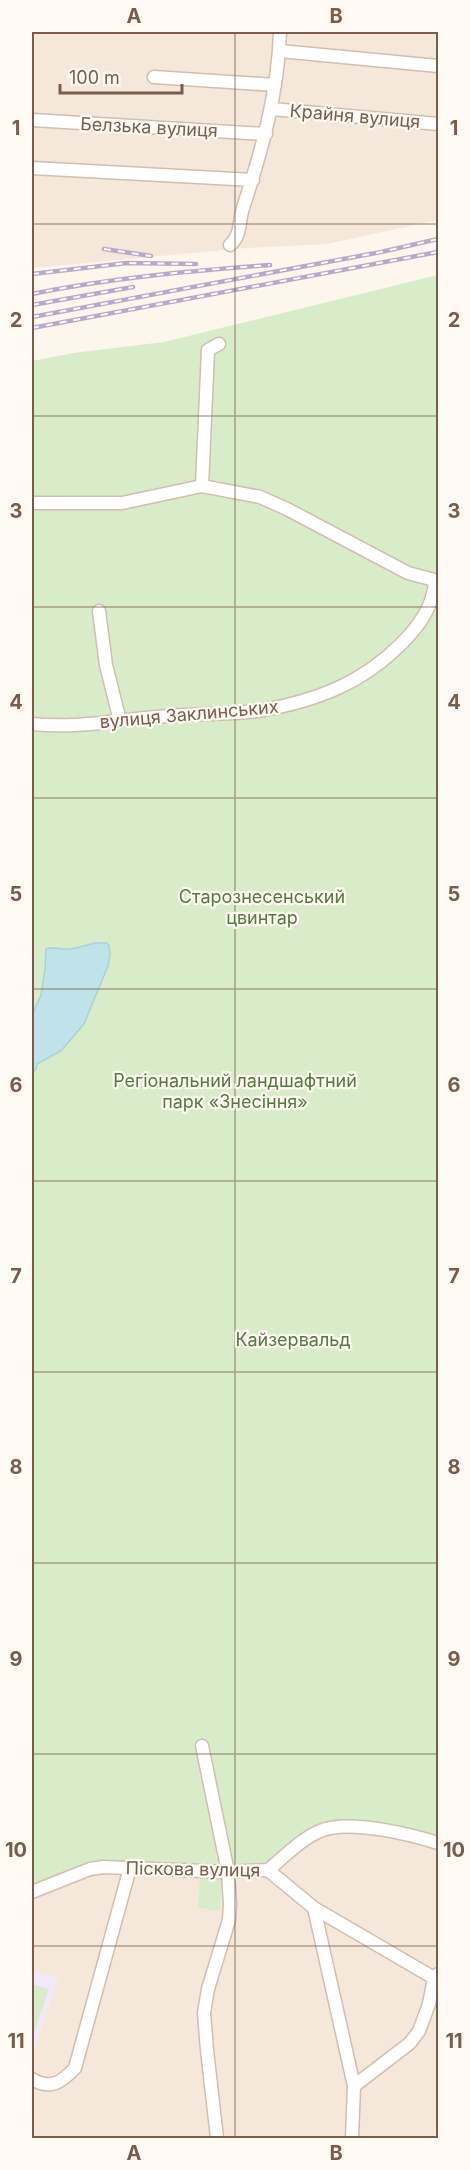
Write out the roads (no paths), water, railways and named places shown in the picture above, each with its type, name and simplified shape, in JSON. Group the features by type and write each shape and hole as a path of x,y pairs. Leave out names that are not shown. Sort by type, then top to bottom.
{"street":[{"path":"230,246 238,238 242,210 253,180 272,109 280,51 280,32"},
{"path":"280,51 438,66"},
{"path":"154,77 275,85"},
{"name":"Крайня вулиця","path":"272,109 438,124"},
{"name":"Белзька вулиця","path":"32,120 266,134"},
{"path":"32,168 253,180"},
{"path":"202,486 208,350 219,344"},
{"path":"32,503 122,503 202,486 261,497 287,508 387,563 408,573 437,581"},
{"name":"вулиця Заклинських","path":"32,724 80,724 262,710 305,700 359,679 385,661 408,637 430,606 437,581"},
{"path":"99,611 106,665 120,721"},
{"path":"202,1746 228,1872 230,1904 229,1920 208,1991 204,2013 217,2139"},
{"path":"268,1870 318,1832 341,1826 410,1834 438,1843"},
{"name":"Піскова вулиця","path":"32,1892 90,1869 103,1867 228,1872 268,1870 314,1908 436,1976"},
{"path":"32,2079 40,2085 48,2085 67,2076 75,2068 130,1868"},
{"path":"314,1908 354,2086 352,2139"},
{"path":"354,2086 410,2043 429,2004 436,1976"}],"water":[{"path":"95,943 107,943 110,955 108,966 84,1024 61,1051 37,1064 32,1073 32,1015 41,995 46,949 70,949"}],"railway":[{"path":"32,317 381,252 438,239"},
{"path":"104,249 151,256"},
{"path":"32,328 438,252"},
{"path":"32,274 127,263 196,264"},
{"path":"32,294 120,279 270,265"},
{"path":"32,305 133,287"}],"park label":[{"name":"Старознесенський цвинтар","path":"262,906"},
{"name":"Регіональний ландшафтний парк «Знесіння»","path":"235,1090"},
{"name":"Кайзервальд","path":"293,1339"}]}
